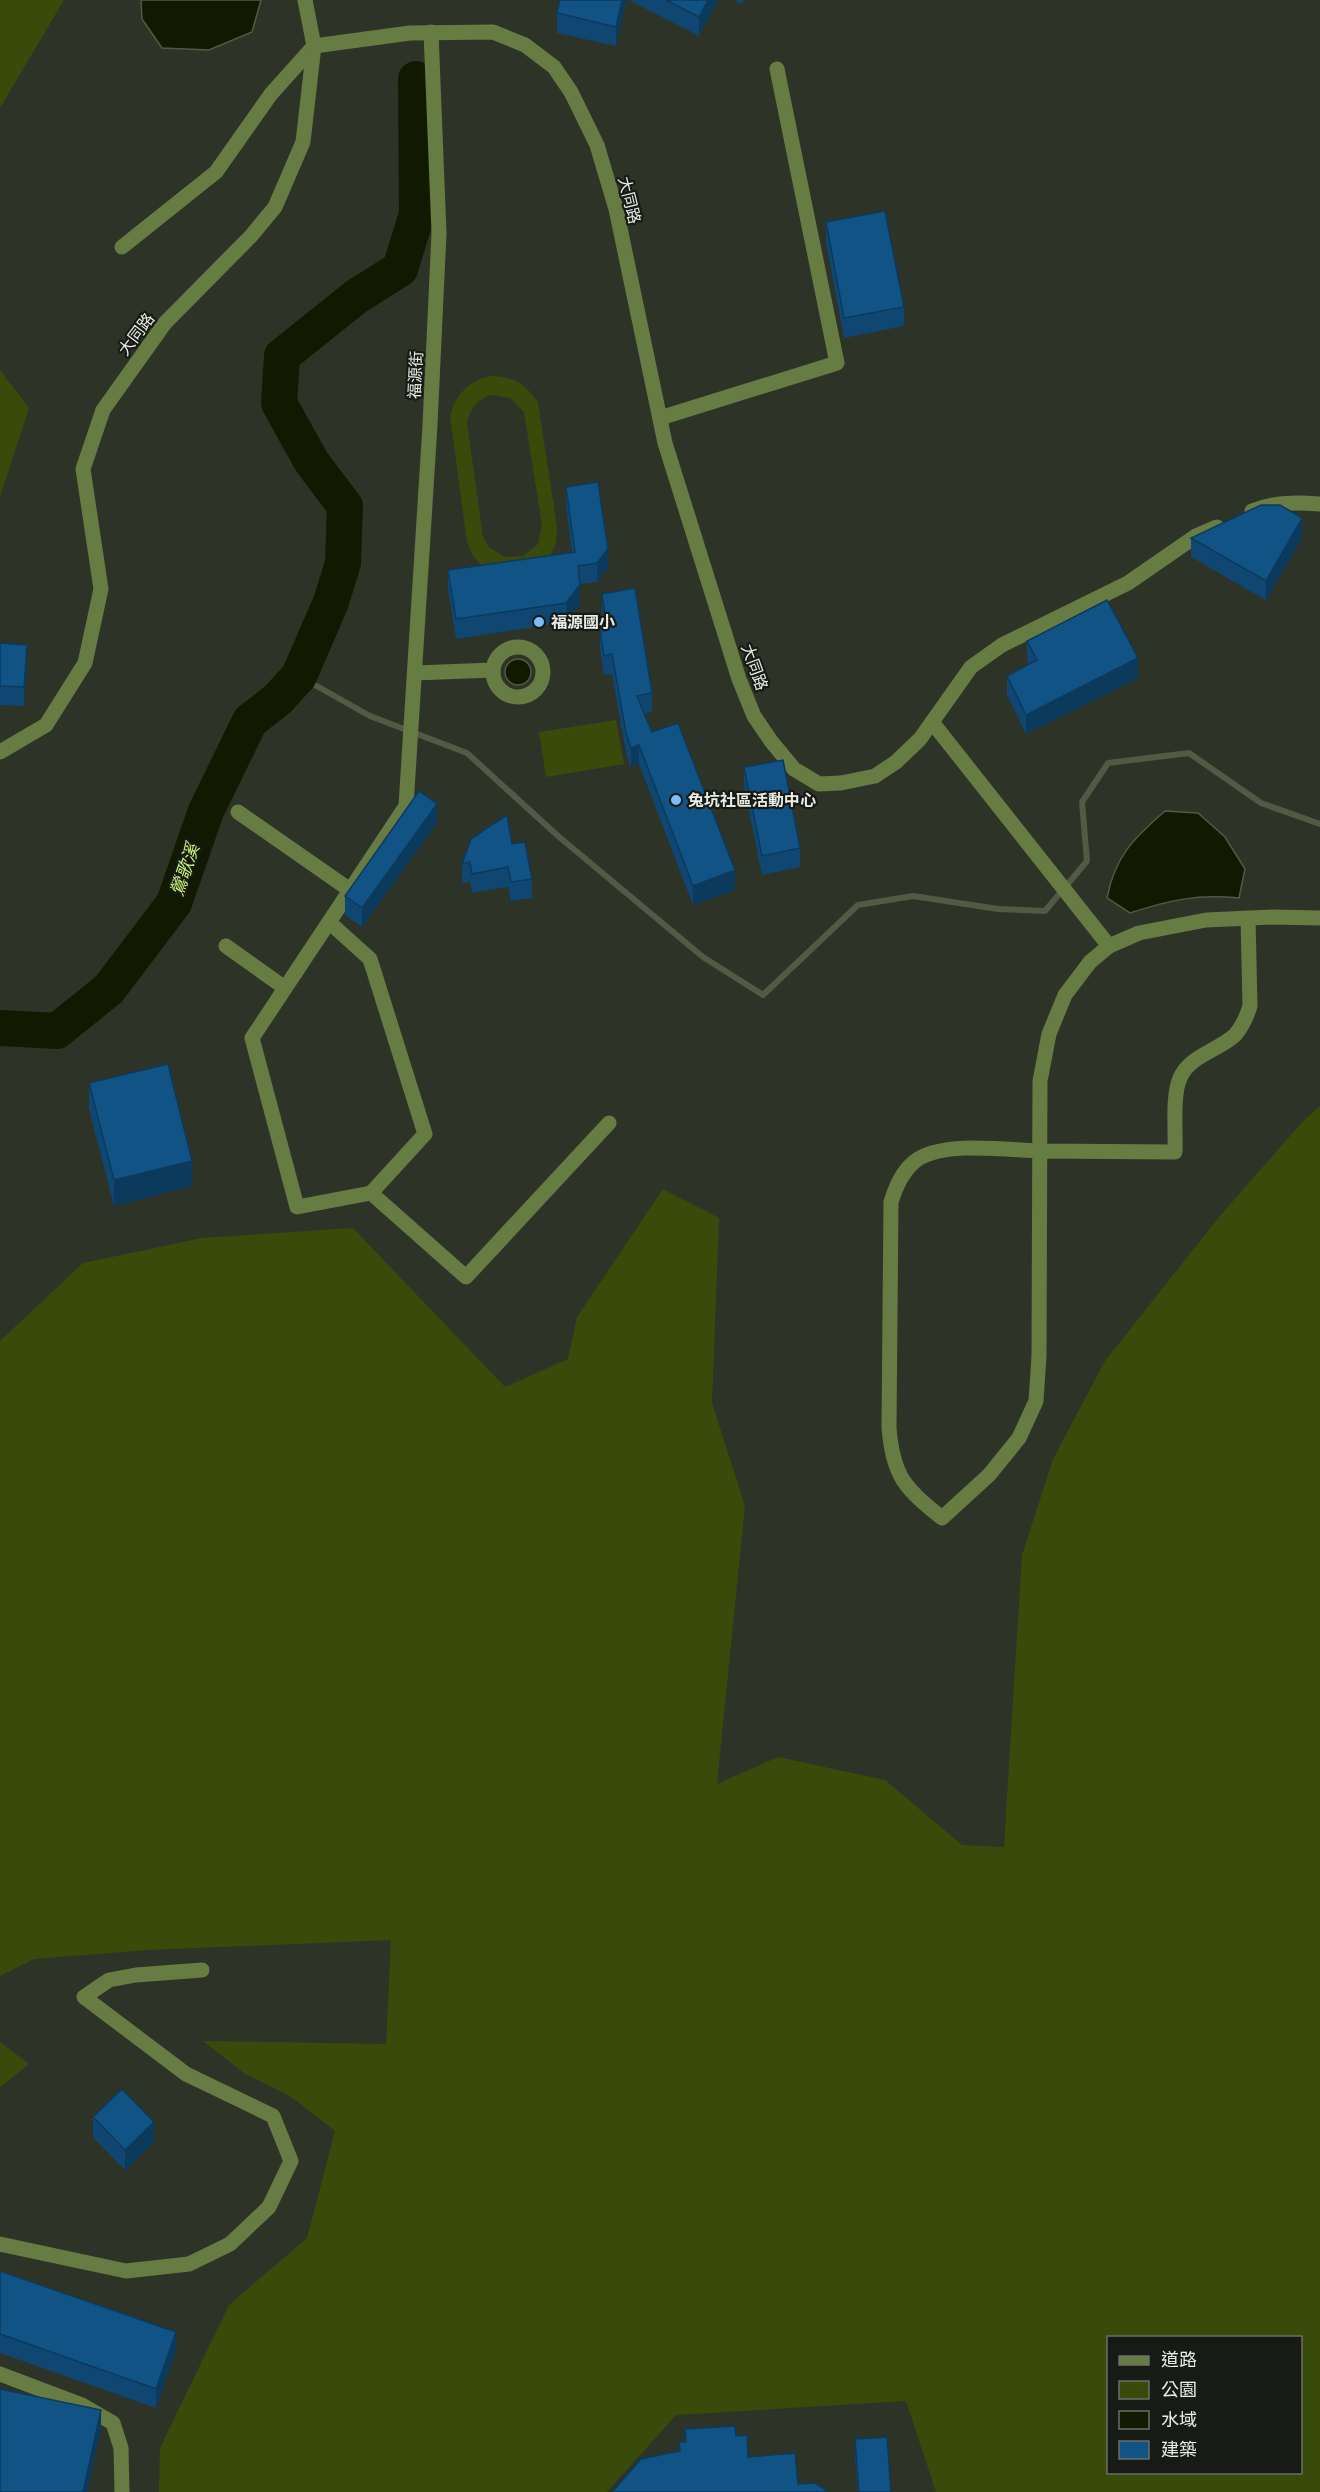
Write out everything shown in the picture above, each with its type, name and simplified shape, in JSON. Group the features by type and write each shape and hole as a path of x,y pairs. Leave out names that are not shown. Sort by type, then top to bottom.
{"street":[{"path":"122,247 216,172 271,94 314,46 305,0"},
{"name":"福源街","path":"371,1193 297,1207 252,1038 406,806 430,425 439,233 431,32"},
{"name":"大同路","path":"0,752 46,725 85,663 101,590 83,469 103,410 165,323 251,236 275,207 303,142 314,46 410,33 493,32 525,45 554,67 571,92 597,145 616,209 665,443 700,561 739,679 754,716 771,741 794,769 819,784 841,783 875,776 896,762 920,740 971,667 1002,645 1128,584 1196,536 1264,506 1293,501 1320,504"},
{"path":"660,418 837,363 777,69"},
{"path":"415,673 493,670"},
{"path":"932,722 1109,946"},
{"path":"238,812 350,890"},
{"path":"1248,918 1250,1006 1236,1034 1190,1065 1180,1077 1177,1090 1175,1152 1039,1151 959,1149 937,1152 918,1159 905,1171 895,1188 891,1202 889,1428 891,1453 897,1473 910,1492 942,1518 989,1475 1019,1438 1036,1401 1039,1356 1039,1151 1040,1081 1049,1034 1065,995 1090,962 1109,946 1139,933 1206,920 1248,918 1320,918"},
{"path":"329,922 370,959 424,1134 371,1193 466,1277 609,1123"},
{"path":"226,946 285,988"},
{"path":"0,2244 126,2271 189,2264 230,2244 268,2207 291,2161 273,2116 186,2074 84,1997 109,1980 136,1975 202,1970"},
{"path":"0,2374 82,2405 113,2423 121,2448 122,2492"}],"green space":[{"path":"0,0 64,0 0,108"},
{"path":"0,370 29,408 0,497"},
{"path":"489,376 505,377 523,385 538,402 557,528 556,543 550,556 483,567 473,556 467,542 450,416 456,401 464,390 474,382","holes":["491,395 510,398 524,412 542,525 538,544 523,556 504,557 488,546 483,537 467,423 472,409 482,399"]},
{"path":"616,720 624,764 546,777 539,732"},
{"path":"1320,1106 1320,2492 936,2492 906,2401 676,2415 607,2492 159,2492 160,2448 229,2305 307,2238 335,2131 290,2096 244,2073 203,2041 386,2044 391,1940 148,1950 34,1959 0,1976 0,1341 83,1263 202,1238 353,1228 505,1387 568,1359 577,1317 663,1189 719,1218 712,1403 745,1506 717,1784 778,1757 885,1780 962,1845 1004,1847 1022,1555 1053,1459 1105,1361 1219,1217 1304,1120"},
{"path":"0,2042 29,2064 0,2087"}],"water":[{"path":"141,0 261,0 252,32 209,50 162,48 142,19"},
{"path":"518,659 527,663 531,672 527,681 518,685 509,681 505,672 509,663"},
{"path":"1165,811 1198,813 1225,837 1245,869 1239,898 1183,899 1130,913 1107,898 1115,870 1127,849"}],"building":[{"path":"560,0 622,0 616,27 557,13"},
{"path":"666,0 708,0 699,17"},
{"path":"885,211 904,307 844,318 826,222"},
{"path":"598,482 608,549 597,563 578,566 580,585 566,603 456,619 448,570 575,552 566,487"},
{"path":"1261,505 1280,505 1302,518 1266,581 1191,538"},
{"path":"635,588 652,693 637,696 652,732 678,723 735,870 693,886 639,745 631,748 626,733 612,654 604,656 600,630 607,629 602,594"},
{"path":"1107,600 1138,658 1026,715 1007,676 1037,660 1027,641"},
{"path":"0,643 27,645 24,687 0,686"},
{"path":"783,760 800,848 762,856 744,767"},
{"path":"419,791 437,804 362,908 345,896"},
{"path":"507,815 512,844 525,842 532,879 511,882 508,867 472,874 470,862 462,864 471,839"},
{"path":"168,1064 192,1161 114,1180 89,1083"},
{"path":"122,2089 154,2122 125,2150 93,2117"},
{"path":"0,2271 176,2332 156,2389 0,2334"},
{"path":"0,2389 101,2410 83,2492 0,2492"},
{"path":"735,2426 736,2436 747,2435 748,2457 795,2453 798,2484 815,2483 829,2492 612,2492 641,2459 680,2451 679,2442 686,2442 685,2429"},
{"path":"887,2437 891,2492 859,2492 855,2439"}],"waterway":[{"name":"鶯歌溪","path":"0,1028 57,1031 109,989 174,903 206,811 250,721 278,699 299,676 331,602 343,563 345,506 311,461 279,403 282,356 357,296 400,269 417,214 416,79"},
{"path":"299,676 370,716 467,753 558,836 703,957 763,995 858,905 913,896 998,909 1045,911 1087,861 1082,802 1108,763 1189,753 1261,803 1320,824"}],"place":[{"name":"福源國小","path":"539,622"},
{"name":"兔坑社區活動中心","path":"676,800"}]}
